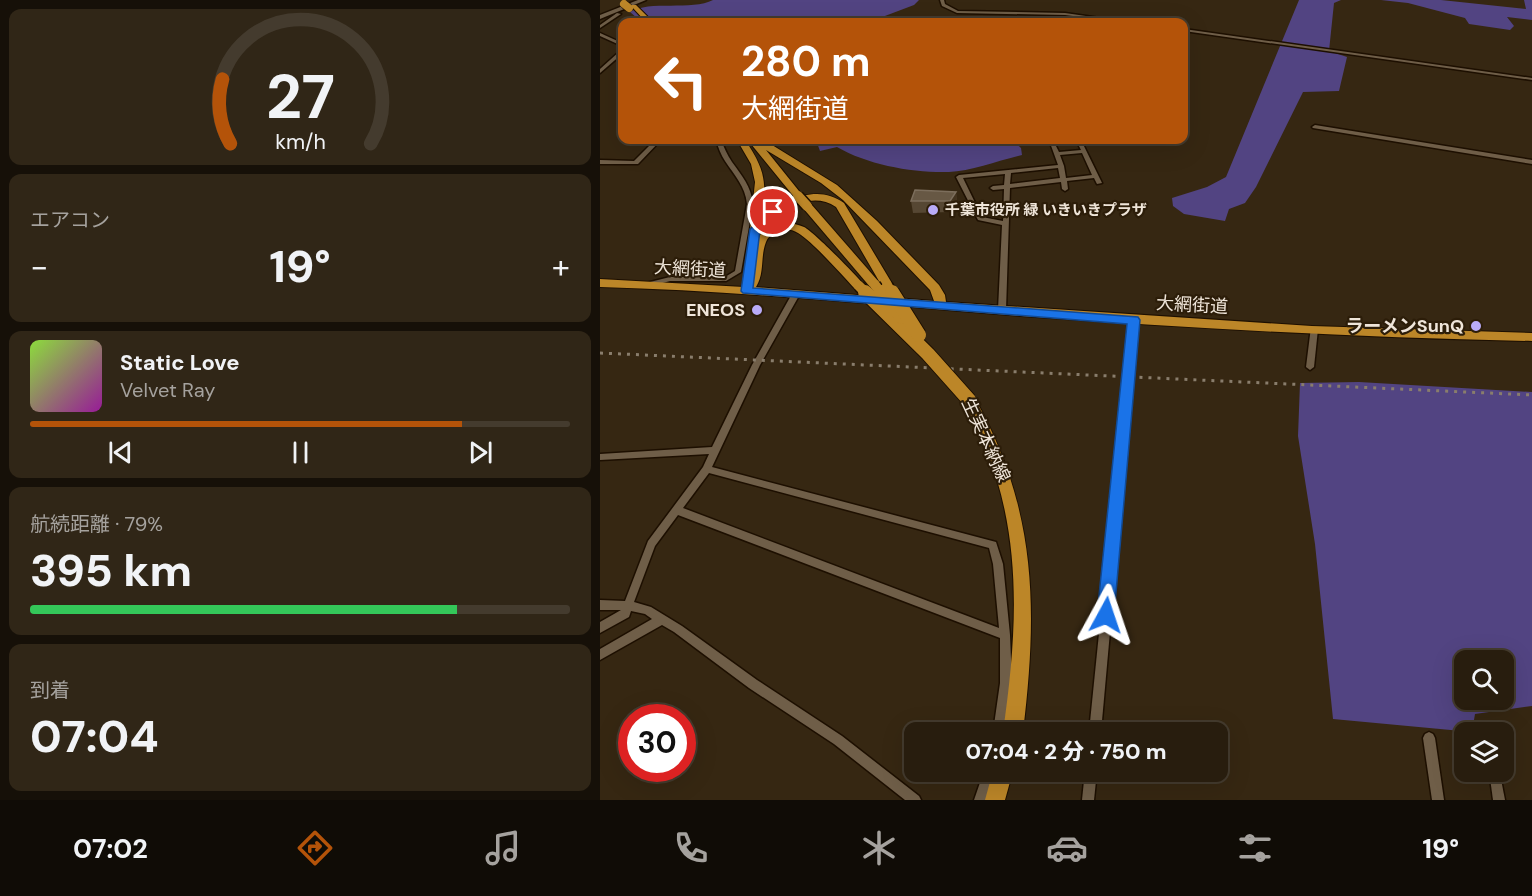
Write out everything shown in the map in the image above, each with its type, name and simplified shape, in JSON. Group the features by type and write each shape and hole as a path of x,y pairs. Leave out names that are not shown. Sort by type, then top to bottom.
{"main road":[{"path":"600,17 643,0"},
{"path":"628,3 639,18"},
{"path":"628,3 645,18"},
{"path":"744,144 757,163 761,174 747,291"},
{"path":"759,144 809,170 837,190 934,288 939,295 940,306"},
{"name":"生実本納線","path":"759,144 798,196 881,285 918,335 944,363 969,400 999,463 1018,527 1023,572 1024,612 1014,722"},
{"path":"755,229 780,208 814,197 832,198 840,205 881,285"},
{"path":"747,291 755,281 760,241 767,232 782,226 803,231 928,354 969,400"},
{"name":"大網街道","path":"600,283 796,294 1134,320 1424,336 1532,337"},
{"path":"995,800 1001,782"}],"street":[{"path":"942,0 943,5 957,12 1065,14 1096,18"},
{"path":"600,27 619,14 611,12"},
{"path":"1188,31 1532,79"},
{"path":"600,34 618,43"},
{"path":"600,72 618,56"},
{"path":"1316,127 1532,162"},
{"path":"600,162 636,163 654,144"},
{"path":"648,285 670,279 726,279 738,272 750,204 749,193 745,182 727,160 720,144"},
{"path":"1053,144 1061,166 1065,189"},
{"path":"993,188 1063,180 1098,180 1081,144"},
{"path":"1057,154 1085,151"},
{"path":"1005,223 980,219 960,177 1061,166"},
{"path":"1002,310 1008,172"},
{"path":"600,628 625,614 630,606 651,544 707,469 756,365 796,294"},
{"path":"1096,722 1134,320"},
{"path":"1310,368 1314,329"},
{"path":"600,457 715,450"},
{"path":"707,469 993,545 998,564 1005,635 1006,682 1000,722"},
{"path":"677,510 1005,635"},
{"path":"600,605 630,606 647,610 662,619 837,740 915,800"},
{"path":"600,655 662,619"},
{"path":"1429,738 1438,800"},
{"path":"980,800 986,782"},
{"path":"1088,800 1090,782"},
{"path":"1497,782 1499,800"}],"shaded area":[{"path":"713,0 919,0 914,5 880,18 637,18 630,12 638,8 704,3"},
{"path":"1299,0 1341,0 1334,3 1329,51 1347,57 1339,91 1303,92 1256,187 1245,203 1229,209 1225,221 1184,214 1173,206 1172,198 1207,187 1226,177"},
{"path":"1381,0 1441,0 1526,9 1524,0 1532,0 1532,20 1507,17 1514,26 1510,30 1469,24 1465,18 1408,3"},
{"path":"817,144 1016,144 1021,148 1022,155 976,168 935,172 891,167 863,159 837,147 820,151"},
{"path":"1359,382 1532,392 1532,706 1514,709 1514,650 1454,650 1454,710 1504,710 1475,714 1474,722 1454,722 1454,730 1333,719 1315,544 1298,436 1300,383"}],"building":[{"path":"915,190 956,192 950,201 911,201"}],"railway":[{"path":"600,353 1532,395"}],"place":[{"name":"千葉市役所 緑 いきいきプラザ","path":"933,210"},
{"name":"ENEOS","path":"757,310"},
{"name":"ラーメンSunQ","path":"1476,326"}],"route":[{"path":"773,212 755,229 746,281 747,291 1134,320 1106,615"}]}
